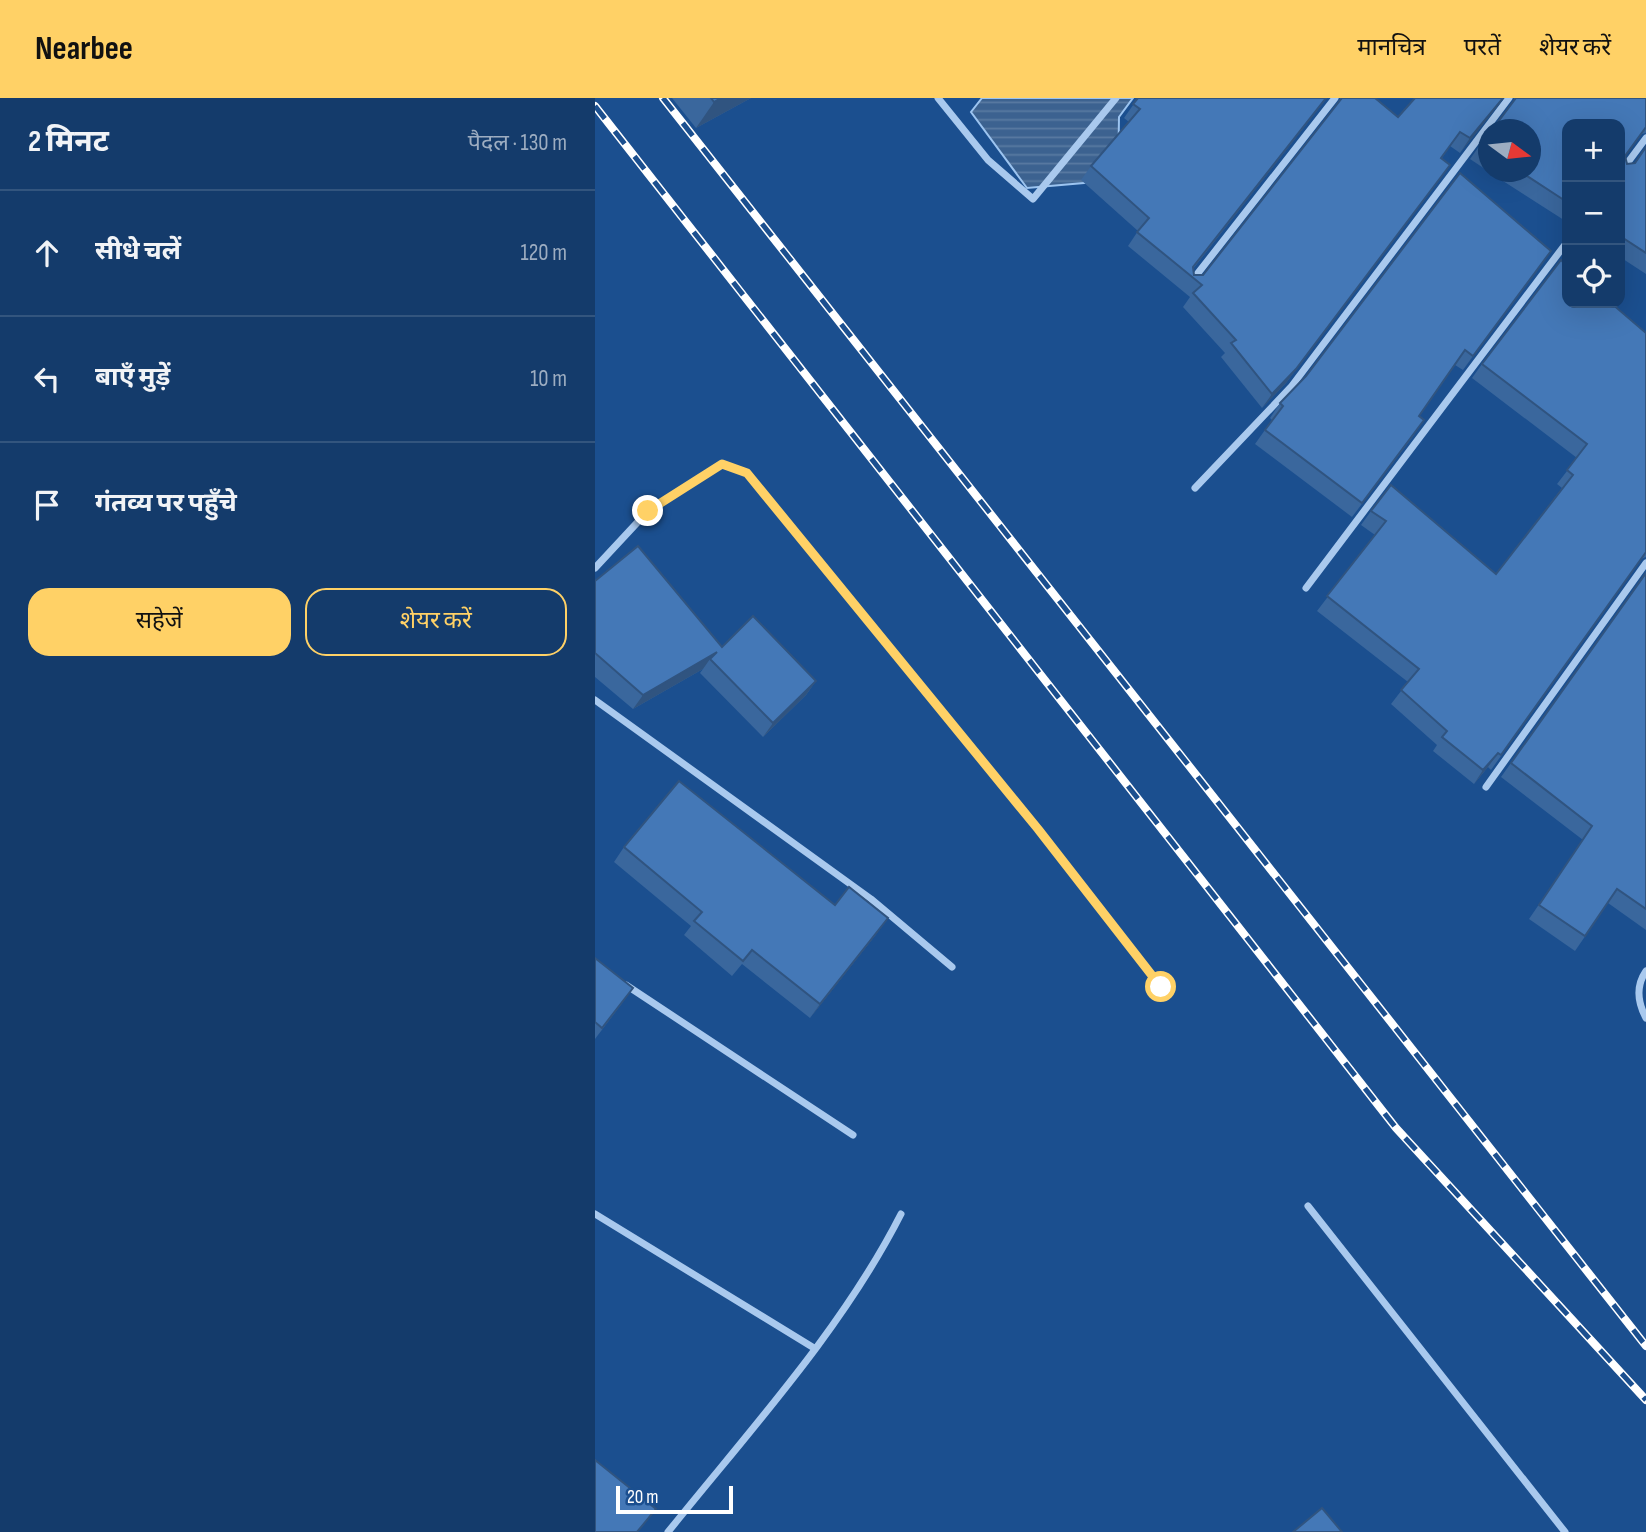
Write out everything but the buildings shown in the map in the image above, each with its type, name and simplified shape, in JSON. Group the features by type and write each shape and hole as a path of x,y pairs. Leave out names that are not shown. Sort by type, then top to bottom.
{"street":[{"path":"937,98 988,160 1033,199 1116,98"},
{"path":"1188,285 1335,98"},
{"path":"1195,488 1291,387 1509,98"},
{"path":"1625,166 1646,138"},
{"path":"1306,588 1565,245"},
{"path":"595,568 648,511 722,464 747,473 1038,829 1161,987"},
{"path":"1486,787 1646,564"},
{"path":"595,700 871,899 953,967"},
{"path":"1646,971 1640,980 1639,1002 1646,1018"},
{"path":"617,979 853,1135"},
{"path":"1308,1206 1566,1532"},
{"path":"595,1214 814,1348"},
{"path":"668,1532 814,1348 886,1245 901,1214"}],"water":[{"path":"982,98 1133,98 1119,117 1118,180 1027,188 971,112"}],"railway":[{"path":"663,98 1646,1346"},
{"path":"595,106 1396,1128 1646,1400"}],"route":[{"path":"648,511 722,464 747,473 1038,829 1161,987"}]}
